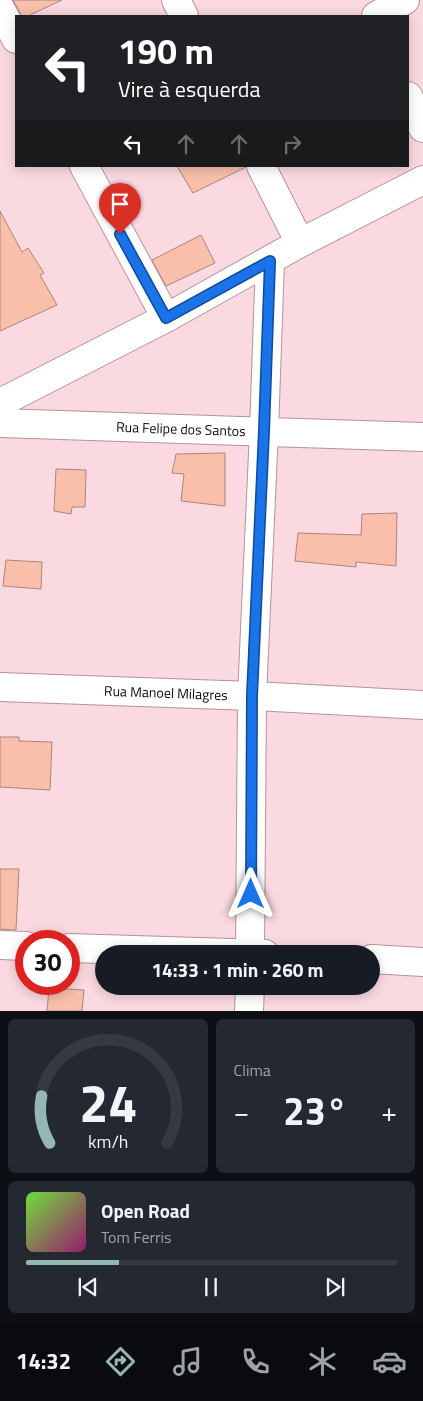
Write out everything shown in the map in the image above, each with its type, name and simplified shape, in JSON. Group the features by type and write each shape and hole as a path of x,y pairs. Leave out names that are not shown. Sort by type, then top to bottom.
{"street":[{"path":"176,0 184,15"},
{"path":"361,0 368,15"},
{"path":"378,15 405,0"},
{"path":"0,8 15,36"},
{"path":"409,98 423,128"},
{"path":"85,167 166,318"},
{"path":"262,167 300,243"},
{"path":"2,401 166,318 300,243 423,180"},
{"path":"255,945 252,696 270,261"},
{"name":"Rua Felipe dos Santos","path":"2,401 264,431 423,437"},
{"name":"Rua Manoel Milagres","path":"0,687 252,696 423,705"},
{"path":"0,946 15,946"},
{"path":"80,948 95,949"},
{"path":"380,960 423,962"},
{"path":"249,1011 250,995"}],"building":[{"path":"13,0 62,0 30,15 21,15"},
{"path":"178,167 246,167 193,193"},
{"path":"0,211 22,252 28,248 44,273 40,275 57,305 0,331"},
{"path":"201,235 215,263 166,286 152,260"},
{"path":"225,453 225,506 181,501 184,474 172,473 176,454"},
{"path":"56,469 86,470 85,507 72,507 71,514 54,511"},
{"path":"397,513 396,566 356,562 356,567 295,561 298,533 361,535 362,514"},
{"path":"6,560 42,562 41,589 3,586"},
{"path":"0,737 19,737 19,741 52,742 50,790 0,787"},
{"path":"0,869 19,869 16,930 0,929"},
{"path":"80,990 84,990 82,1011 47,1011 48,995 80,995"}],"route":[{"path":"120,234 166,318 270,261 252,696 251,894"}]}
